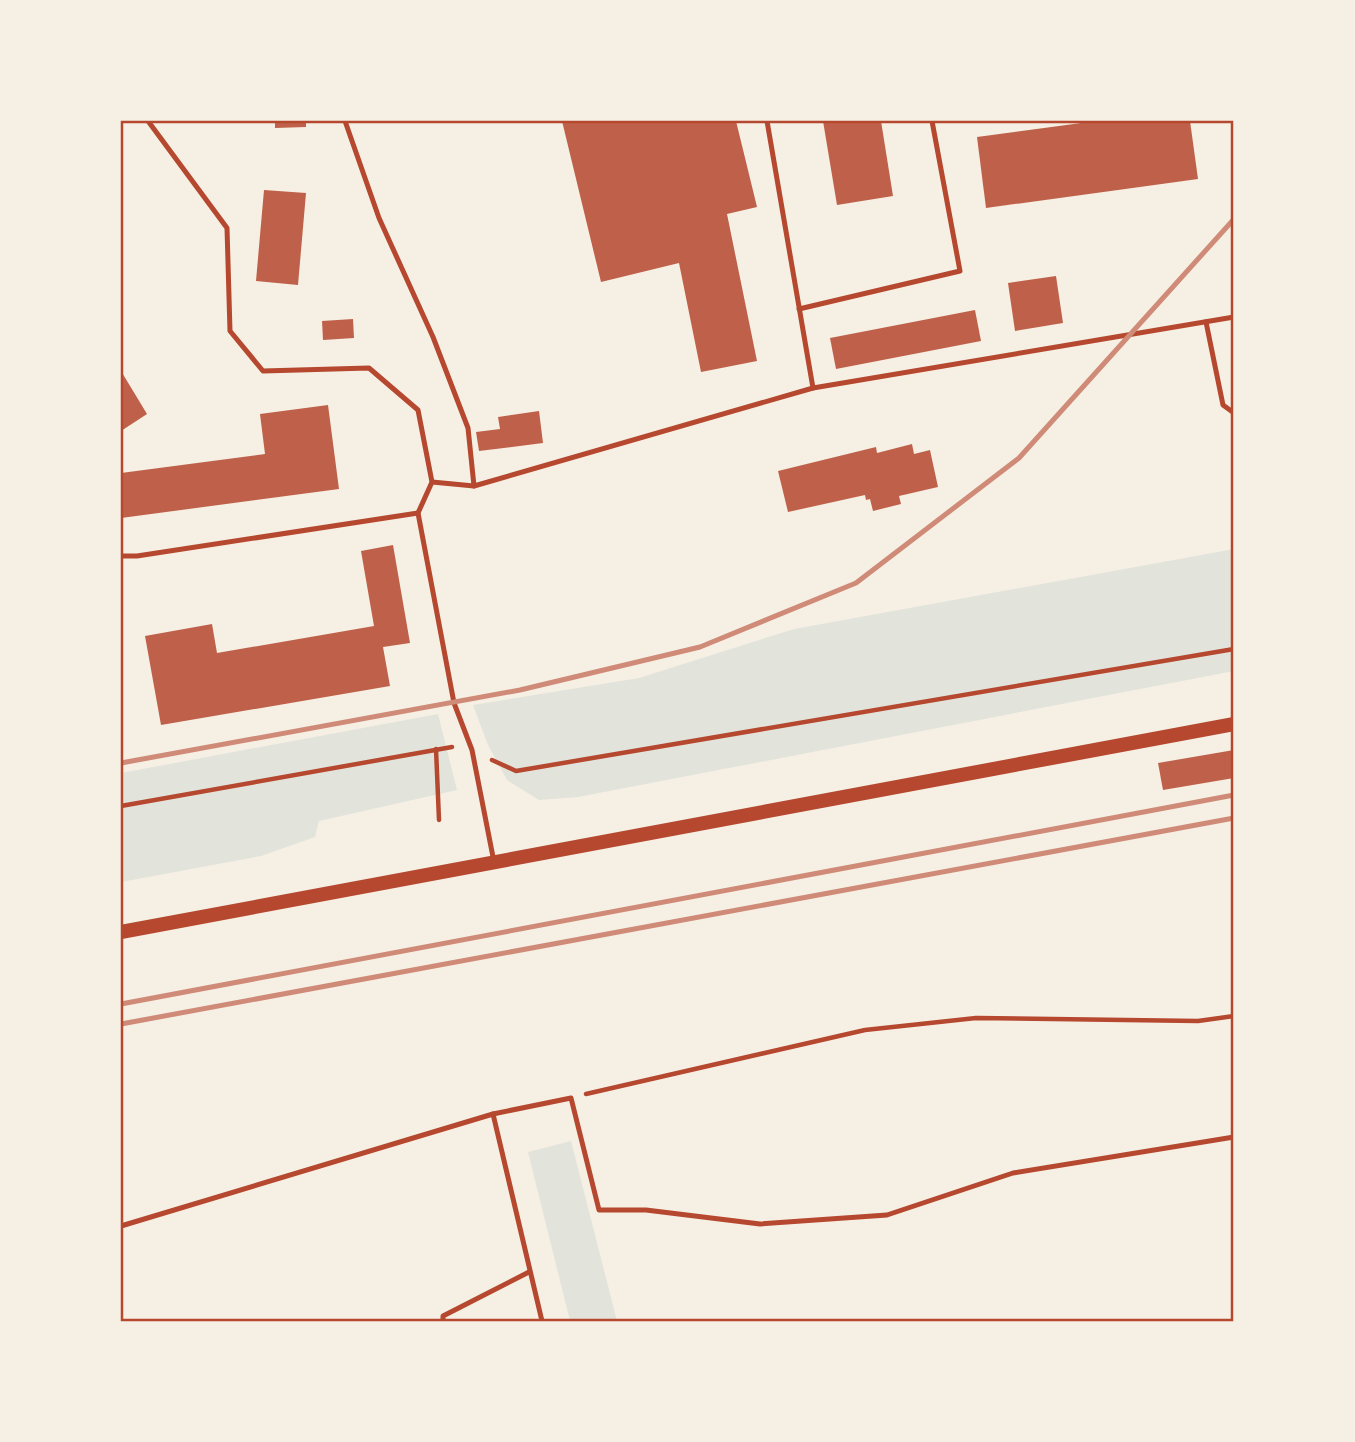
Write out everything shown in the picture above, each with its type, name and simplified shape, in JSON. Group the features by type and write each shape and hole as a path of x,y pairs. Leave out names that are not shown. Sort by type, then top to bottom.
{"main road":[{"path":"121,932 1234,724"}],"lane":[{"path":"148,121 227,228 230,331 263,371 369,368 418,410 432,482 418,513 454,702 472,750 494,862"},
{"path":"345,121 379,218 433,337 468,428 474,486"},
{"path":"768,121 813,388"},
{"path":"800,309 960,271 932,121"},
{"path":"432,482 474,486 813,388 1234,317"},
{"path":"1206,322 1223,405 1234,413"},
{"path":"121,556 150,554 418,513"},
{"path":"121,1226 493,1114 571,1098 599,1210 646,1210 760,1224 887,1215 1013,1173 1234,1137"},
{"path":"493,1114 542,1321"},
{"path":"443,1321 443,1316 529,1272"}],"path":[{"path":"121,806 462,745 516,771 1234,649"},
{"path":"436,749 439,820"},
{"path":"571,1098 865,1030 976,1018 1198,1020 1234,1016"}],"shaded area":[{"path":"1234,549 1234,671 578,797 539,800 507,780 488,745 473,705 639,678 794,629"},
{"path":"438,714 457,790 319,821 315,837 261,856 121,882 121,773"},
{"path":"571,1141 617,1321 570,1321 528,1152"}],"building":[{"path":"275,121 306,121 306,127 275,128"},
{"path":"562,121 736,121 757,207 727,214 757,361 701,372 679,263 601,282"},
{"path":"823,121 881,121 893,196 837,205"},
{"path":"1096,121 1190,121 1198,179 986,208 977,137"},
{"path":"264,190 306,193 298,285 256,281"},
{"path":"1056,276 1063,323 1015,331 1008,283"},
{"path":"975,310 981,341 836,369 830,338"},
{"path":"353,319 354,338 323,340 322,321"},
{"path":"121,371 147,414 121,431"},
{"path":"328,405 339,489 121,518 121,473 265,454 260,414"},
{"path":"539,411 543,443 479,451 476,432 500,429 498,417"},
{"path":"912,444 914,454 930,450 938,487 899,496 901,504 873,511 870,499 866,500 865,495 788,512 778,471 876,447 877,453"},
{"path":"393,545 410,643 383,647 390,686 161,725 145,636 212,624 217,653 374,626 361,551"},
{"path":"1234,750 1234,778 1163,790 1158,763"}],"railway":[{"path":"121,763 520,690 700,647 856,583 1019,458 1234,219"},
{"path":"121,1004 1234,795"},
{"path":"121,1024 1234,818"}]}
